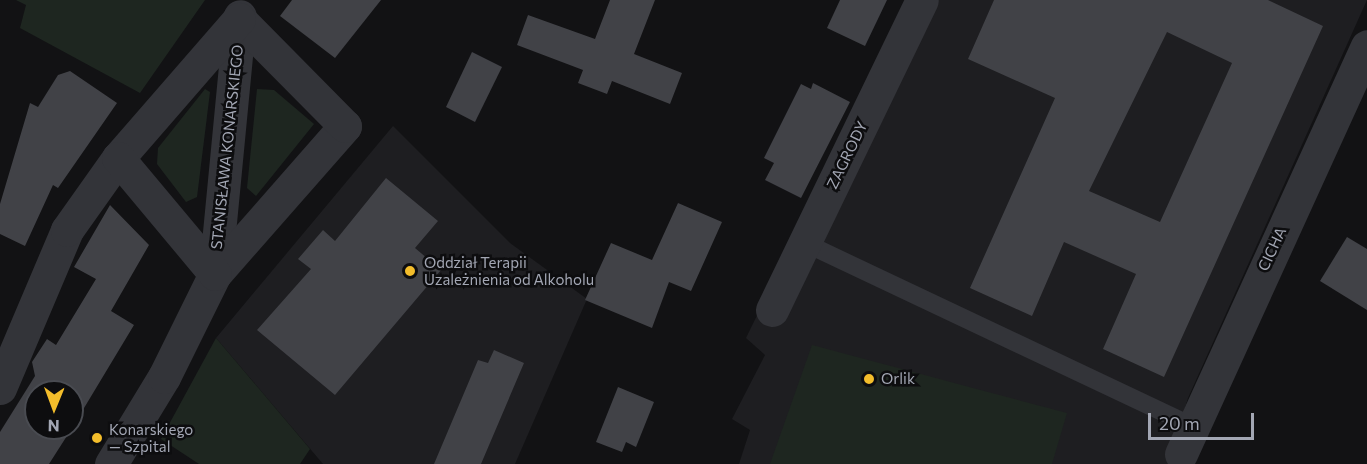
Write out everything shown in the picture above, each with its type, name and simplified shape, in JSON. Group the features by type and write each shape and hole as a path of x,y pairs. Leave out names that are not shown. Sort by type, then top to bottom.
{"street":[{"name":"ZAGRODY","path":"772,310 922,0"},
{"name":"STANISŁAWA KONARSKIEGO","path":"0,388 67,230 118,158 242,10"},
{"name":"STANISŁAWA KONARSKIEGO","path":"111,464 164,377 215,274 345,126 242,10"},
{"name":"STANISŁAWA KONARSKIEGO","path":"215,274 242,10"},
{"name":"CICHA","path":"1187,440 1367,46"},
{"name":"STANISŁAWA KONARSKIEGO","path":"118,158 215,274"}],"lane":[{"path":"805,243 1187,440"}],"shaded area":[{"path":"16,0 205,0 140,93 20,28 26,5"},
{"path":"910,0 1367,0 1188,398 1168,464 739,464 750,430 732,419 765,355 746,338"},
{"path":"205,89 210,92 197,197 186,202 157,164 158,148"},
{"path":"257,89 274,90 314,124 256,196 247,188"},
{"name":"Oddział Terapii Uzależnienia od Alkoholu","path":"393,126 510,243 587,299 515,464 323,464 216,338"},
{"path":"216,338 310,449 300,464 199,464 161,439"},
{"name":"Orlik","path":"812,345 1067,413 1052,464 770,464"}],"building":[{"path":"292,0 381,0 335,58 280,16"},
{"path":"610,0 655,0 634,54 682,73 670,104 612,81 607,94 578,83 583,70 517,45 528,15 595,39"},
{"path":"840,0 887,0 865,46 827,28"},
{"path":"994,0 1268,0 1323,26 1164,377 1103,349 1136,274 1064,242 1032,316 970,288 1055,98 968,59","holes":["1167,32 1232,63 1160,222 1089,191"]},
{"path":"472,52 502,67 475,122 446,107"},
{"path":"70,71 117,103 58,188 53,185 25,246 0,234 0,204 30,103 38,107 58,75"},
{"path":"813,83 850,102 801,198 765,180 774,163 764,158 801,84 811,89"},
{"path":"386,178 438,221 415,248 441,270 335,395 257,330 311,269 298,259 323,230 335,241"},
{"path":"678,203 722,222 691,291 669,282 652,328 585,300 611,243 652,260"},
{"path":"110,205 149,245 111,311 134,325 84,408 84,380 32,380 35,376 32,362 47,339 56,345 96,279 74,267"},
{"path":"1347,237 1367,249 1367,310 1320,281"},
{"path":"494,350 524,363 481,464 434,464 478,360 488,363"},
{"path":"618,387 654,402 636,447 626,442 622,452 596,442"},
{"path":"24,394 24,440 64,440 49,464 0,464 0,432"}],"place":[{"name":"Oddział Terapii Uzależnienia od Alkoholu","path":"410,271"},
{"name":"Orlik","path":"869,379"},
{"name":"Konarskiego — Szpital","path":"97,438"}]}
